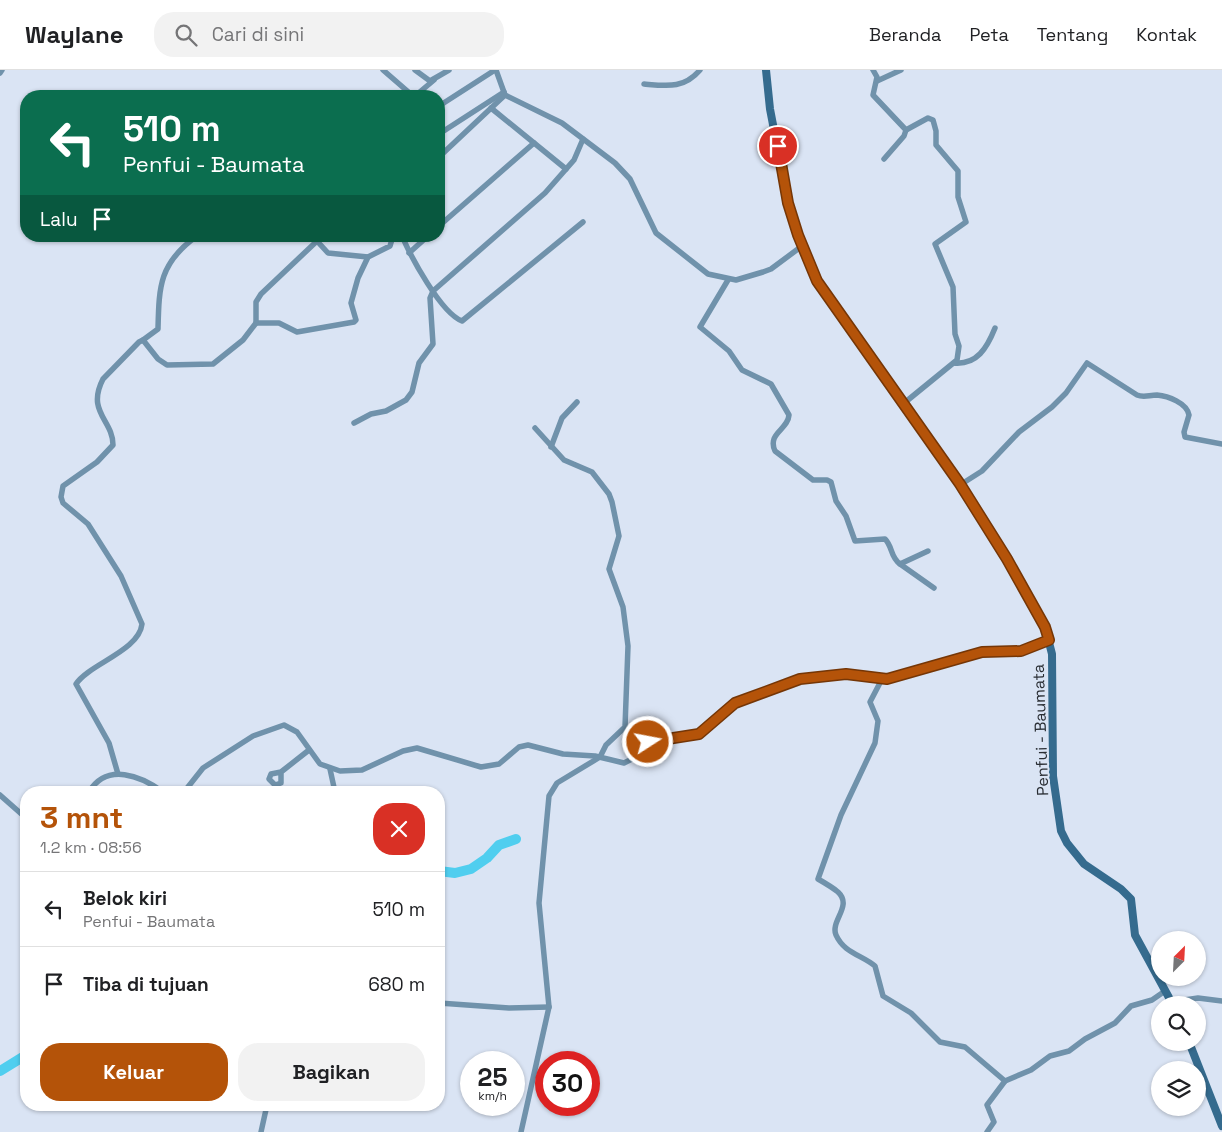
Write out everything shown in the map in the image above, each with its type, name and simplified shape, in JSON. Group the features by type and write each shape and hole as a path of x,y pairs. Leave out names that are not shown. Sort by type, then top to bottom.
{"street":[{"path":"383,70 407,90"},
{"path":"415,70 426,79 434,80"},
{"path":"422,90 448,70"},
{"path":"445,102 496,70 504,94 554,118 615,163 626,175 642,202 653,229 662,240 704,272 728,280 736,280 771,269 802,246"},
{"path":"644,84 678,85 690,80 700,70"},
{"name":"Penfui - Baumata","path":"766,70 770,109 784,185 802,246 817,281 960,484 1007,559 1045,627 1049,640 1053,683 1054,776 1061,831 1066,843 1084,864 1131,898 1136,935 1168,996"},
{"path":"873,70 877,81"},
{"path":"901,70 877,81 872,92 874,98 887,113 898,119 906,130"},
{"path":"445,151 504,94"},
{"path":"445,130 504,94"},
{"path":"491,108 566,169"},
{"path":"884,159 904,136 906,130 928,118 933,120 936,131 936,145 959,173 958,197 966,224 935,244 951,276 955,334 959,346 959,354 954,363 903,404"},
{"path":"354,423 371,414 386,411 402,403 412,392 419,363 433,344 430,298 433,291 545,193 574,160 584,139"},
{"path":"445,221 534,143"},
{"path":"404,242 409,253 448,312 458,320 464,320 583,222"},
{"path":"118,774 109,743 76,684 122,650 140,632 142,624 121,576 88,524 64,505 61,497 63,486 98,462 113,445 113,440 98,411 100,386 103,379 143,340 158,329 159,288 168,264 191,242"},
{"path":"143,340 158,359 167,366 214,364 243,340 256,323 256,302 261,294 313,242"},
{"path":"319,242 328,253 368,257 390,246 391,242"},
{"path":"409,253 421,242"},
{"path":"256,323 279,323 298,332 354,322 356,320 351,307 351,299 368,257"},
{"path":"728,280 701,322 700,329 729,351 742,370 768,382 775,389 777,397 789,416 788,423 775,434 773,445 775,451 813,480 827,480 831,482 836,501 846,516 855,541 885,539 889,544 892,558 934,588"},
{"path":"954,363 968,363 974,359 990,340 996,328"},
{"path":"960,484 982,470 1019,432 1052,407 1066,393 1087,363 1137,395 1144,397 1159,395 1185,406 1189,415 1184,432 1185,437 1222,444"},
{"path":"551,447 562,418 577,402"},
{"path":"521,1132 549,1006 539,903 549,796 557,783 600,757 606,745 624,728 627,719 629,663 626,618 608,567 619,532 610,495 588,469 568,463 535,428"},
{"path":"900,564 928,551"},
{"path":"189,786 203,768 254,736 284,725 295,730 320,764 330,769 347,772 362,770 404,751 417,748 481,767 499,764 524,745 563,754 600,757 620,763 627,762 646,743 699,734 735,703 800,679 846,674 882,679 982,652 1021,651 1049,640"},
{"path":"882,679 870,702 878,723 873,748 843,810 818,879 837,891 842,898 843,909 835,932 845,948 875,966 880,989 885,998 911,1012 940,1042 965,1047 1006,1081"},
{"path":"281,772 308,750"},
{"path":"330,769 334,786"},
{"path":"94,786 99,781 118,774 140,778 154,786"},
{"path":"0,795 20,813"},
{"path":"987,1132 994,1122 987,1105 1006,1081 1031,1070 1050,1056 1069,1051 1085,1039 1115,1023 1131,1006 1152,1000 1165,991"},
{"path":"1206,999 1222,1001"},
{"path":"445,1003 509,1008 549,1006"},
{"path":"1193,1051 1222,1126"},
{"path":"261,1132 266,1111"}],"waterway":[{"path":"445,872 455,873 471,869 487,858 499,845 516,839"},
{"path":"0,1071 20,1059"}],"route":[{"path":"648,742 699,734 735,703 800,679 829,674 887,679 982,652 995,650 1021,651 1049,640 1045,627 1030,599 960,484 817,281 798,235 788,203 778,146"}]}
